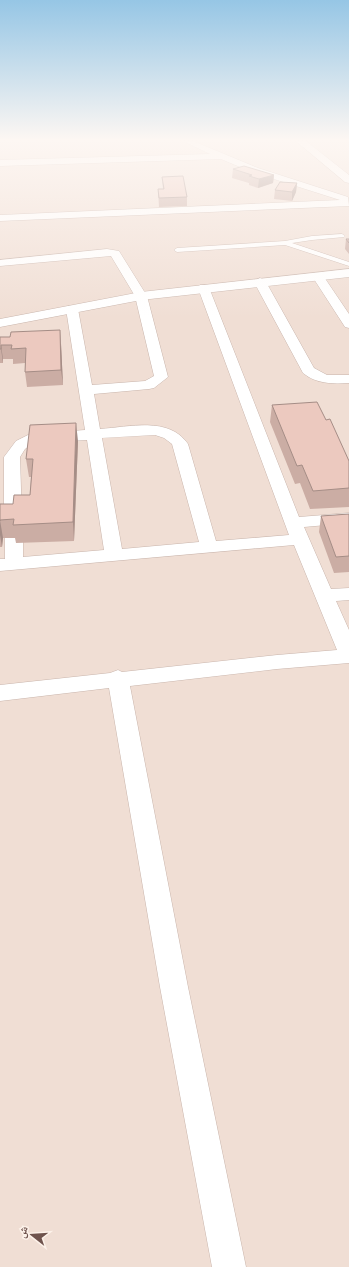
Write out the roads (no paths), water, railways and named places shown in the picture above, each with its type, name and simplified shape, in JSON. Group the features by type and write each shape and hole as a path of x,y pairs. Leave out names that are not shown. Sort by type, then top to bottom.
{"street":[{"path":"0,218 349,202"},
{"path":"0,263 112,252 115,253 141,296 162,377 149,385 86,390"},
{"path":"0,323 141,296 349,272"},
{"path":"318,276 349,324"},
{"path":"260,282 308,370 313,375 322,379 349,379"},
{"path":"0,693 118,678 349,654 326,596 293,522 204,288"},
{"path":"72,309 114,555"},
{"path":"209,547 180,444 176,438 169,433 156,430 30,439 22,443 16,449 12,457 14,530 7,565 300,539"},
{"path":"293,522 349,518"},
{"path":"326,596 349,594"},
{"path":"118,678 173,979 229,1267"}],"lane":[{"path":"177,250 286,243 312,238 342,236"},
{"path":"286,243 349,264"}]}
